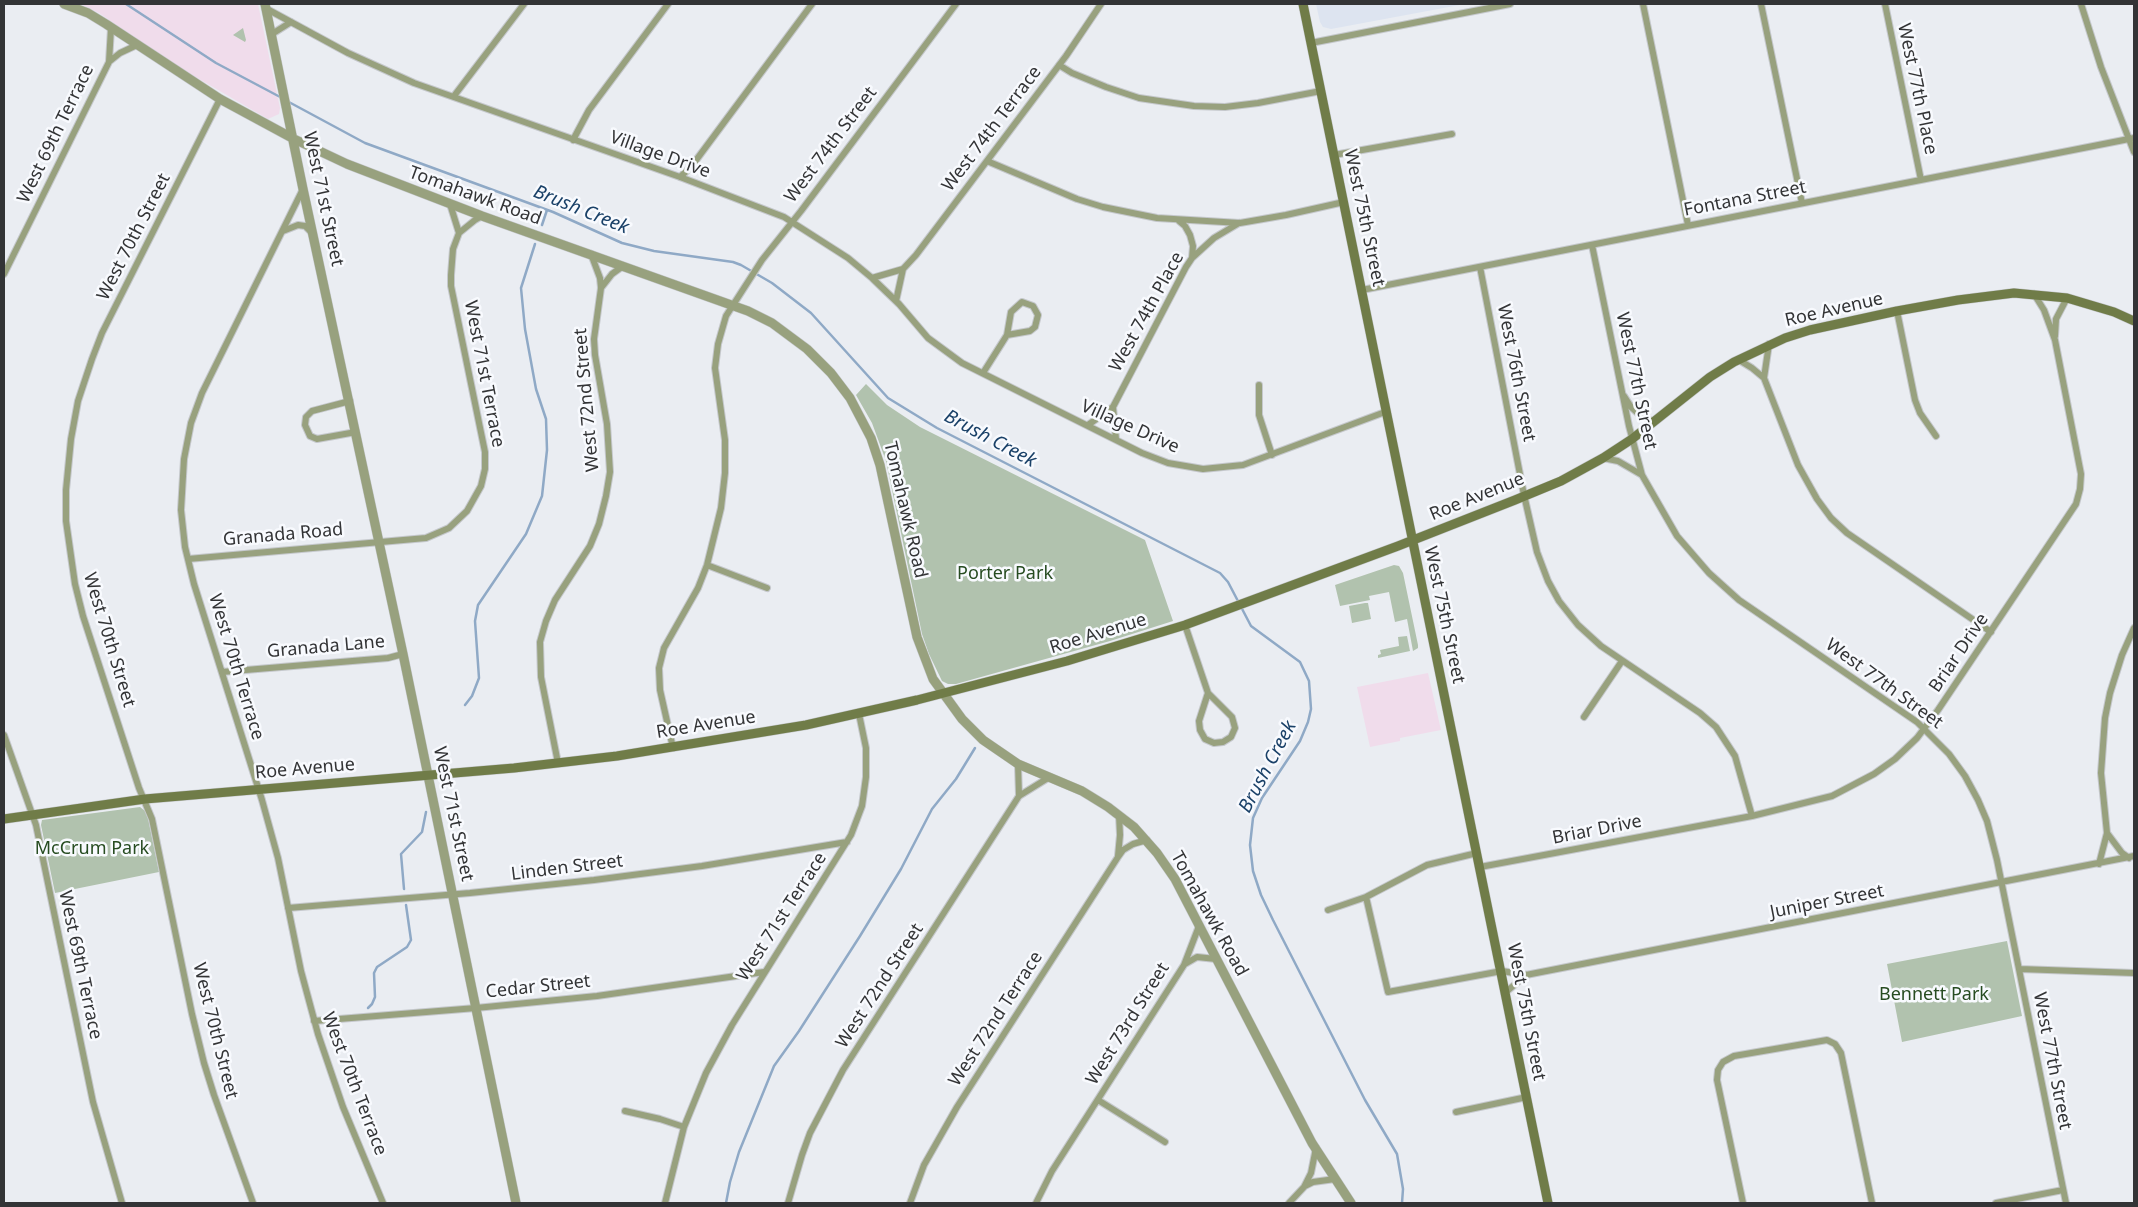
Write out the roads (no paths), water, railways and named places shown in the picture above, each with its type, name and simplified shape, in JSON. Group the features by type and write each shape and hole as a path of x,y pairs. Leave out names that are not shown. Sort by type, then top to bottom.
{"main road":[{"name":"West 75th Street","path":"1303,4 1548,1203"},
{"name":"Roe Avenue","path":"4,819 144,799 558,763 673,748 859,714 1067,661 1184,625 1412,541 1560,480 1603,458 1654,422 1710,377 1769,344 1810,330 1897,311 1990,295 2034,294 2067,298 2114,312 2134,321"}],"street":[{"name":"Tomahawk Road","path":"64,4 88,13 220,99 294,139 346,164 482,216 732,305 772,323 807,349 831,373 850,398 864,423 880,465 919,644 934,679 943,694 962,720 974,732 1018,764 1082,791 1120,815 1148,840 1172,874 1316,1148 1351,1203"},
{"path":"454,96 524,4"},
{"path":"573,140 589,110 668,4"},
{"path":"680,177 691,167 812,4"},
{"name":"West 74th Street","path":"732,305 762,260 956,4"},
{"name":"West 74th Terrace","path":"872,278 903,268 916,255 1059,65 1101,4"},
{"path":"1311,43 1510,4"},
{"path":"1643,4 1688,225"},
{"path":"1761,4 1802,203"},
{"name":"West 77th Place","path":"1884,4 1921,180"},
{"path":"2081,4 2102,67 2132,138 2134,152"},
{"name":"Village Drive","path":"266,7 382,69 414,83 771,211 792,222 848,258 896,301 934,343 962,363 1152,457 1191,468 1224,468 1243,465 1272,456 1385,412"},
{"name":"West 71st Street","path":"266,7 303,189 404,654 516,1203"},
{"path":"272,34 291,22"},
{"name":"West 69th Terrace","path":"4,274 109,62 111,28"},
{"name":"West 69th Terrace","path":"109,62 120,53 137,45"},
{"path":"1059,65 1072,73 1139,98 1194,106 1258,103 1320,91"},
{"name":"West 70th Street","path":"220,99 99,342 78,401 68,461 66,520 75,584 83,616 139,786 152,819 204,1063 253,1203"},
{"path":"1334,155 1452,134"},
{"name":"Fontana Street","path":"1362,290 2132,138"},
{"path":"987,161 1086,202 1138,215 1178,220 1240,223 1344,202"},
{"name":"West 70th Terrace","path":"303,189 208,378 191,423 184,458 181,491 183,537 278,858 301,971 314,1021 334,1083 383,1203"},
{"path":"450,204 459,234 474,220 482,216"},
{"path":"1178,220 1185,226 1190,235 1193,246 1192,258"},
{"name":"West 74th Place","path":"1088,425 1113,407 1186,266 1192,258 1214,238 1240,223"},
{"path":"282,232 292,226 302,226 307,227 313,234"},
{"name":"West 71st Terrace","path":"380,542 417,539 440,532 460,519 467,511 481,486 485,469 485,452 451,286 453,249 459,234"},
{"name":"West 77th Street","path":"1592,245 1622,393 1642,475 1677,536 1695,558 1739,600 1906,714 1924,729 1949,754 1965,776 1978,800 1992,837 2066,1203"},
{"name":"West 72nd Street","path":"558,763 540,677 540,650 546,621 555,600 590,546 599,524 610,472 610,448 596,369 594,338 601,288 598,270 591,254"},
{"path":"601,288 612,274 623,266"},
{"name":"West 76th Street","path":"1480,267 1524,495 1537,552 1548,581 1559,601 1578,625 1601,646 1700,713 1716,727 1735,756 1752,816"},
{"path":"896,301 903,268"},
{"name":"Briar Drive","path":"1480,867 1798,806 1832,796 1854,786 1895,759 1924,729 1991,632 2071,514 2080,489 2081,474 2055,340 2044,310 2034,294"},
{"path":"2055,340 2056,319 2067,298"},
{"path":"983,373 1007,335 1011,312 1022,302 1033,306 1038,315 1035,327 1030,331 1007,335"},
{"path":"673,748 660,690 661,656 669,638 698,588 707,565 720,517 725,473 725,440 716,382 716,358 721,332 732,305"},
{"path":"1897,311 1915,400 1920,413 1936,436"},
{"path":"1764,378 1769,344"},
{"path":"1739,360 1764,378 1798,465 1817,499 1831,518 1864,546 1991,632"},
{"path":"1259,384 1259,415 1272,456"},
{"path":"1622,393 1631,407 1642,417 1654,422"},
{"path":"350,401 312,411 307,415 305,425 310,436 317,439 356,432"},
{"path":"1113,407 1116,439"},
{"path":"1603,458 1618,461 1642,475"},
{"name":"Granada Road","path":"188,559 380,542"},
{"path":"707,565 767,588"},
{"path":"1184,625 1208,693 1232,716 1235,728 1231,737 1223,742 1214,743 1206,739 1200,730 1199,721 1208,693"},
{"path":"2099,864 2107,833 2100,773 2105,718 2110,693 2122,655 2134,628"},
{"name":"Granada Lane","path":"222,672 388,658 404,654"},
{"path":"1584,717 1622,661"},
{"name":"West 71st Terrace","path":"665,1203 684,1126 710,1065 728,1030 839,856 862,806 866,777 866,748 859,714"},
{"name":"West 69th Terrace","path":"4,735 36,825 93,1102 122,1203"},
{"path":"1018,764 1019,796"},
{"name":"West 72nd Street","path":"788,1203 810,1134 843,1070 1019,796 1048,778"},
{"name":"West 72nd Terrace","path":"1118,857 1120,815"},
{"path":"2107,833 2122,852 2131,857"},
{"name":"West 72nd Terrace","path":"910,1203 934,1146 957,1107 1118,857 1123,850 1133,844 1148,840"},
{"name":"Linden Street","path":"288,908 604,879 702,866 847,842"},
{"path":"1328,910 1366,897 1427,865 1477,853"},
{"name":"Juniper Street","path":"1366,897 1388,992 1502,971 1526,975 2131,857"},
{"name":"West 73rd Street","path":"1036,1203 1052,1171 1184,965 1199,926"},
{"name":"West 73rd Street","path":"1184,965 1197,957 1216,959"},
{"path":"2019,970 2134,973"},
{"name":"Cedar Street","path":"314,1021 597,996 764,972"},
{"name":"Juniper Street","path":"1506,992 1526,975"},
{"path":"1743,1203 1717,1080 1718,1070 1723,1062 1734,1056 1827,1040 1835,1044 1841,1053 1872,1203"},
{"path":"1456,1112 1527,1097"},
{"name":"West 73rd Street","path":"1098,1100 1165,1142"},
{"path":"625,1112 684,1126"},
{"path":"1289,1203 1304,1187 1311,1173 1316,1148"},
{"path":"1304,1187 1313,1182 1335,1179"},
{"path":"1996,1203 2063,1190"}],"waterway":[{"name":"Brush Creek","path":"126,4 216,63 282,98"},
{"name":"Brush Creek","path":"287,101 365,143 553,212 622,243 654,251 733,262 741,265 772,283 811,313 888,398 937,428 1220,573 1228,582 1251,626 1300,662 1309,681 1311,709 1308,722 1300,741 1262,798 1253,818 1250,845 1253,871 1261,895 1273,920 1365,1100 1397,1154 1403,1189 1402,1203"},
{"path":"542,225 547,210"},
{"path":"465,705 472,696 479,678 475,621 478,605 526,534 542,496 547,450 546,419 536,389 525,329 521,288 535,244"},
{"path":"726,1203 739,1152 774,1066 799,1031 860,936 901,869 932,809 956,779 975,748"},
{"path":"404,889 401,854 422,832 426,812"},
{"path":"368,1008 375,997 374,973 377,967 407,947 411,940 406,905"}],"park label":[{"name":"Porter Park","path":"1005,574"},
{"name":"McCrum Park","path":"92,849"},
{"name":"Bennett Park","path":"1934,995"}]}
